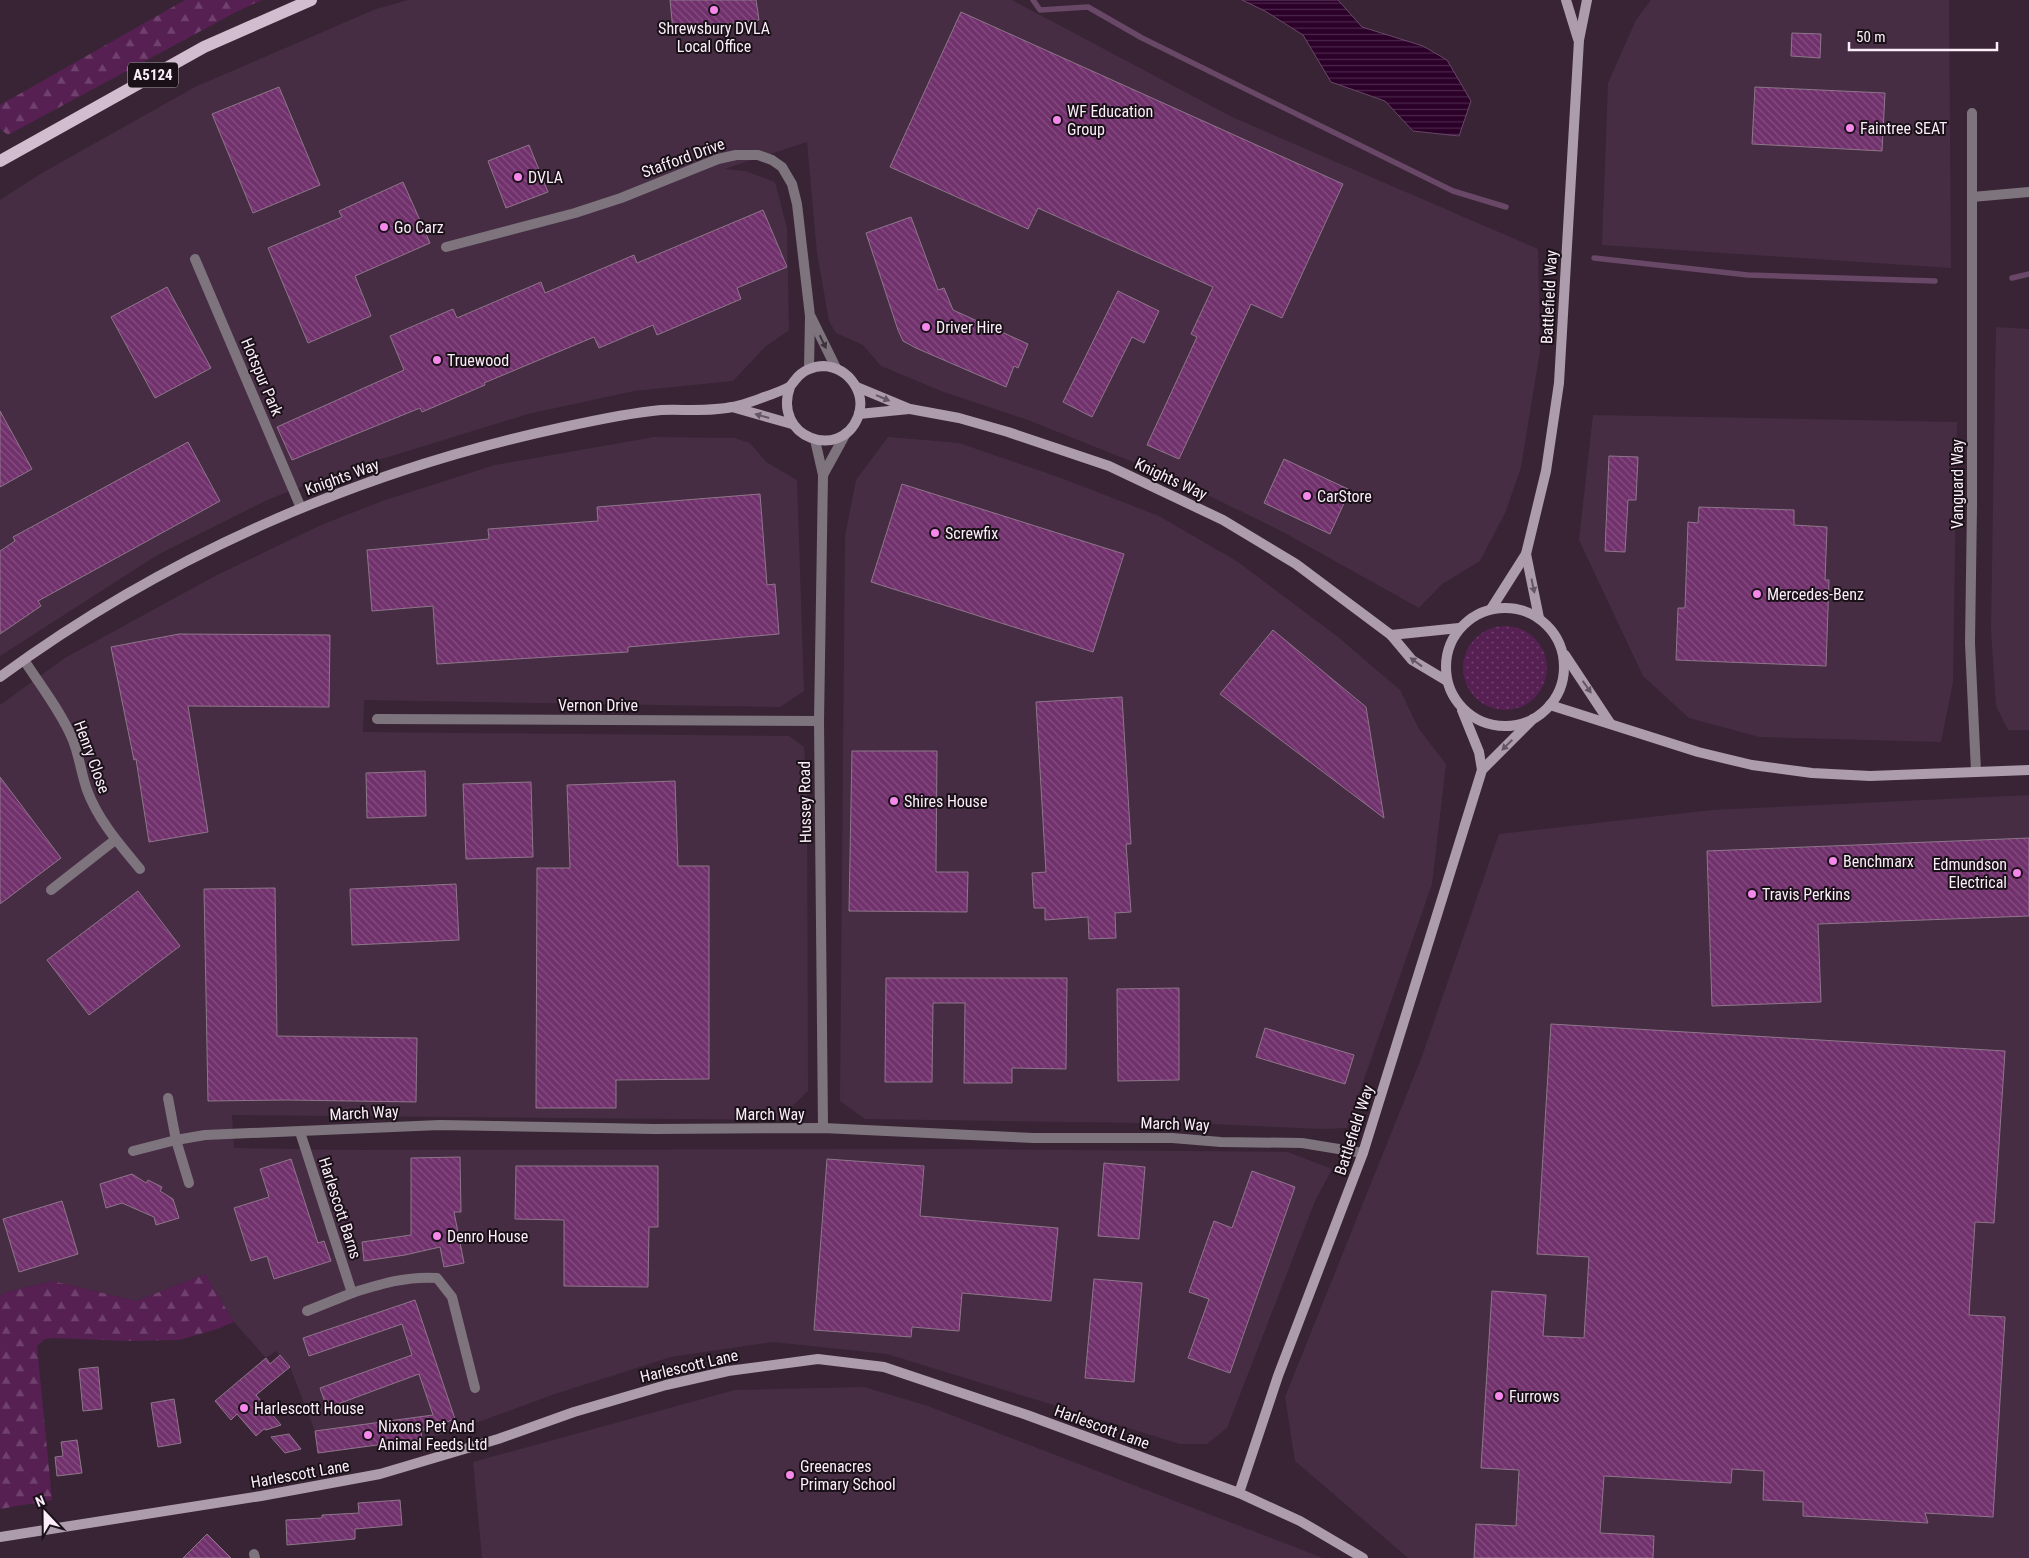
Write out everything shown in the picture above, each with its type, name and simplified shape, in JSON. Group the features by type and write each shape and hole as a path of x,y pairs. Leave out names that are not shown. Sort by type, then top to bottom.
{"main road":[{"name":"A5124","path":"0,161 204,46 311,0"}],"street":[{"name":"Battlefield Way","path":"1566,0 1579,40"},
{"name":"Battlefield Way","path":"1491,609 1526,554 1546,470 1559,384 1579,40 1586,0"},
{"name":"Vanguard Way","path":"1972,113 1970,643 1976,771"},
{"name":"Stafford Drive","path":"446,247 575,213 621,198 718,159 736,155 758,155 772,160 782,167 792,184 801,231 810,316 809,369"},
{"path":"1972,198 2029,192"},
{"name":"Hotspur Park","path":"195,259 301,508"},
{"name":"Stafford Drive","path":"810,316 836,368"},
{"path":"809,369 822,366 836,368"},
{"name":"Knights Way","path":"836,368 847,374 857,387 910,409 959,418 1008,432 1109,466 1223,520 1296,564 1391,635 1412,660 1447,681"},
{"name":"Knights Way","path":"0,677 102,608 181,563 301,508 401,471 535,433 587,422 659,411 732,407 790,387 798,376 809,369"},
{"path":"790,387 786,396 786,410 792,424"},
{"path":"815,440 835,439 846,433 854,425 859,414 860,398 857,387"},
{"name":"Knights Way","path":"732,407 792,424 802,434 815,440"},
{"name":"Knights Way","path":"859,414 910,409"},
{"name":"Hussey Road","path":"822,476 846,433"},
{"name":"Hussey Road","path":"815,440 822,476 819,721 823,1128"},
{"name":"Battlefield Way","path":"1526,554 1539,618"},
{"name":"Battlefield Way","path":"1239,1493 1278,1376 1363,1153 1482,770 1479,752 1462,709 1453,696 1447,681 1445,662 1450,644 1459,628 1474,616 1491,609 1508,607 1524,610 1539,618 1550,627 1558,639 1563,652 1563,680 1558,694 1550,705 1482,770"},
{"path":"1391,635 1459,628"},
{"path":"1563,652 1610,723"},
{"name":"Henry Close","path":"24,660 59,713 73,739 87,790 115,840 140,869"},
{"path":"1550,705 1698,752 1752,765 1812,773 1870,776 2029,770"},
{"name":"Battlefield Way","path":"1462,709 1478,720 1496,726 1515,726 1533,720"},
{"name":"Vernon Drive","path":"377,719 819,721"},
{"path":"51,890 115,840"},
{"path":"168,1098 176,1140 188,1183"},
{"name":"March Way","path":"133,1151 176,1140 222,1133 300,1132 450,1124 654,1129 823,1128 1034,1138 1172,1138 1221,1142 1302,1143 1363,1153"},
{"name":"Harlescott Barns","path":"300,1132 352,1293"},
{"path":"307,1312 352,1293 399,1279 437,1278 452,1296 475,1388"},
{"name":"Harlescott Lane","path":"0,1538 261,1496 380,1474 498,1439 574,1412 666,1385 728,1370 818,1359 884,1367 1027,1415 1239,1493 1300,1521 1363,1558"}],"shaded area":[{"path":"408,0 1012,0 1232,117 1538,249 1540,351 1521,467 1506,511 1480,561 1442,584 1419,608 1283,532 1173,478 1028,420 941,391 881,366 863,345 836,333 829,321 817,253 807,142 724,169 745,171 775,182 787,228 789,330 765,347 733,381 634,391 528,414 343,471 267,500 159,554 0,656 0,200 42,173 195,87 376,9"},
{"path":"1242,0 1338,0 1362,27 1423,46 1447,60 1471,101 1459,136 1413,131 1385,101 1331,82 1303,35 1265,11"},
{"path":"1651,0 1949,0 1951,268 1602,245 1608,83 1636,20"},
{"path":"1996,327 2029,329 2029,730 2008,730 1996,706 1991,630"},
{"path":"1593,415 1957,422 1953,682 1941,742 1759,737 1689,718 1643,676 1579,540"},
{"path":"654,437 735,438 750,443 766,462 797,480 804,691 780,707 364,700 363,732 789,736 804,747 807,785 808,1091 778,1120 232,1115 234,1148 344,1150 960,1149 1288,1152 1332,1169 1315,1201 1227,1428 1207,1444 1180,1444 887,1354 773,1342 671,1357 555,1394 448,1433 422,1439 318,1453 315,1431 290,1367 276,1351 266,1358 234,1322 205,1274 136,1301 53,1281 6,1292 0,1296 0,705 65,658 217,575 321,525 385,500 495,465"},
{"path":"888,437 959,443 1061,478 1159,516 1238,562 1338,637 1400,690 1419,729 1446,764 1432,884 1347,1128 865,1119 840,1101 845,536 856,480"},
{"path":"2029,795 2029,1558 1408,1558 1295,1461 1285,1397 1421,1059 1499,834 1712,810"},
{"name":"Greenacres Primary School","path":"864,1387 928,1406 1323,1558 482,1558 473,1462 735,1390"}],"green space":[{"path":"185,0 262,0 236,12 8,135 0,129 0,105"},
{"path":"1497,626 1513,626 1529,633 1540,644 1547,660 1544,684 1535,698 1529,703 1513,710 1497,710 1481,703 1470,692 1463,676 1463,660 1470,644 1481,633"},
{"path":"205,1274 234,1322 179,1340 126,1341 54,1338 45,1339 37,1346 52,1500 0,1509 0,1296 6,1292 53,1281 136,1301"}],"building":[{"name":"Shrewsbury DVLA Local Office","path":"670,0 756,0 759,20 673,30"},
{"name":"WF Education Group","path":"961,12 1343,184 1282,318 1251,304 1179,459 1147,445 1197,337 1191,334 1213,287 1038,208 1028,229 890,167"},
{"path":"1792,33 1821,34 1820,58 1791,56"},
{"path":"279,87 320,185 253,213 212,114"},
{"path":"1755,87 1885,93 1882,151 1752,144"},
{"name":"DVLA","path":"529,145 548,192 506,208 488,161"},
{"path":"403,182 430,243 355,276 371,316 308,343 268,248 342,217 339,211"},
{"path":"763,210 787,267 737,288 741,299 657,335 653,325 599,348 594,337 484,383 485,385 422,412 420,408 292,460 277,427 404,370 390,336 453,309 457,318 541,282 545,293 634,255 637,263"},
{"path":"911,217 938,290 944,288 953,310 1028,344 1018,368 1014,366 1006,387 903,341 866,233"},
{"path":"167,287 211,368 155,398 111,317"},
{"path":"1118,291 1159,311 1144,343 1132,337 1092,417 1063,402"},
{"path":"0,411 32,469 0,487"},
{"path":"188,442 220,501 38,601 41,606 0,634 0,551 15,541 13,537"},
{"path":"1609,456 1638,457 1636,500 1628,500 1625,552 1605,551"},
{"name":"CarStore","path":"1284,459 1350,490 1330,534 1264,503"},
{"path":"902,484 1124,554 1093,652 871,582"},
{"path":"760,494 767,585 775,584 779,634 628,647 628,652 437,664 433,606 372,611 367,550 489,539 488,529 598,521 597,507"},
{"name":"Mercedes-Benz","path":"1699,507 1794,510 1794,525 1827,527 1825,580 1829,580 1826,666 1676,660 1678,608 1685,608 1688,522 1698,523"},
{"path":"1273,630 1366,707 1384,818 1220,694"},
{"path":"179,634 330,635 329,707 188,706 208,832 149,842 136,759 134,760 111,647"},
{"path":"1122,697 1131,844 1126,844 1131,912 1115,913 1116,938 1089,939 1088,917 1045,920 1045,908 1034,908 1032,873 1046,872 1036,702"},
{"path":"852,751 937,751 936,872 968,872 967,912 849,911"},
{"path":"425,771 426,816 367,818 366,773"},
{"path":"0,777 61,858 0,904"},
{"path":"675,781 678,866 709,866 709,1079 616,1080 616,1108 536,1108 537,868 570,868 567,785"},
{"path":"531,782 533,857 466,859 463,784"},
{"path":"2029,838 2029,916 1818,924 1821,1002 1712,1006 1707,851"},
{"path":"456,884 459,940 352,945 350,889"},
{"path":"275,888 277,1036 417,1038 416,1102 208,1101 204,889"},
{"path":"138,891 180,946 89,1015 47,960"},
{"path":"886,978 1067,978 1066,1069 1012,1068 1012,1083 964,1083 965,1003 933,1003 932,1082 885,1082"},
{"path":"1179,988 1179,1080 1118,1081 1117,989"},
{"path":"1551,1024 2005,1051 1994,1223 1975,1222 1969,1315 2005,1317 1993,1517 1925,1513 1928,1523 1803,1516 1803,1502 1763,1500 1764,1471 1732,1469 1731,1483 1604,1476 1600,1533 1654,1536 1653,1558 1474,1558 1476,1524 1516,1526 1519,1470 1481,1468 1492,1291 1546,1295 1543,1336 1584,1338 1589,1257 1537,1254"},
{"path":"1265,1028 1354,1055 1345,1084 1256,1057"},
{"path":"460,1157 461,1212 454,1212 464,1263 444,1267 440,1247 405,1255 364,1261 362,1242 411,1235 411,1158"},
{"path":"291,1159 318,1243 324,1241 331,1261 274,1279 267,1256 251,1261 234,1208 269,1197 260,1169"},
{"path":"827,1159 924,1166 920,1216 1058,1228 1051,1301 962,1293 959,1331 912,1327 911,1337 814,1330"},
{"path":"1104,1163 1145,1167 1139,1239 1098,1236"},
{"path":"516,1166 658,1166 658,1227 649,1227 648,1287 564,1286 564,1220 515,1219"},
{"path":"1252,1171 1295,1187 1230,1373 1188,1358 1209,1299 1189,1292 1214,1221 1232,1228"},
{"path":"132,1174 146,1183 148,1180 162,1187 160,1191 173,1199 179,1218 156,1225 154,1217 122,1203 106,1208 100,1184"},
{"path":"62,1201 78,1254 19,1272 3,1219"},
{"path":"1094,1279 1142,1283 1134,1382 1085,1378"},
{"path":"415,1300 455,1419 421,1431 422,1439 318,1453 315,1431 433,1415 419,1374 327,1408 320,1388 412,1355 402,1324 309,1356 303,1338"},
{"name":"Harlescott House","path":"280,1355 290,1367 256,1395 281,1425 264,1429 256,1436 237,1414 231,1420 215,1401 266,1358 270,1364"},
{"path":"98,1367 102,1409 83,1411 79,1369"},
{"path":"174,1399 181,1443 158,1447 151,1403"},
{"path":"289,1434 301,1449 285,1453 271,1437"},
{"path":"77,1440 82,1473 57,1476 55,1457 63,1456 61,1442"},
{"path":"400,1500 402,1525 355,1529 355,1539 287,1545 286,1520 322,1518 322,1515 359,1513 358,1503"},
{"path":"207,1534 231,1558 183,1558"}],"waterway":[{"path":"1033,0 1040,10 1088,7 1142,38 1453,191 1506,207"},
{"path":"1594,258 1748,275 1935,281"},
{"path":"2012,278 2029,274"}],"place":[{"name":"Shrewsbury DVLA Local Office","path":"714,10"},
{"name":"WF Education Group","path":"1057,120"},
{"name":"Faintree SEAT","path":"1850,128"},
{"name":"DVLA","path":"518,177"},
{"name":"Go Carz","path":"384,227"},
{"name":"Driver Hire","path":"926,327"},
{"name":"Truewood","path":"437,360"},
{"name":"CarStore","path":"1307,496"},
{"name":"Screwfix","path":"935,533"},
{"name":"Mercedes-Benz","path":"1757,594"},
{"name":"Shires House","path":"894,801"},
{"name":"Benchmarx","path":"1833,861"},
{"name":"Edmundson Electrical","path":"2017,873"},
{"name":"Travis Perkins","path":"1752,894"},
{"name":"Denro House","path":"437,1236"},
{"name":"Furrows","path":"1499,1396"},
{"name":"Harlescott House","path":"244,1408"},
{"name":"Nixons Pet And Animal Feeds Ltd","path":"368,1435"},
{"name":"Greenacres Primary School","path":"790,1475"}]}
